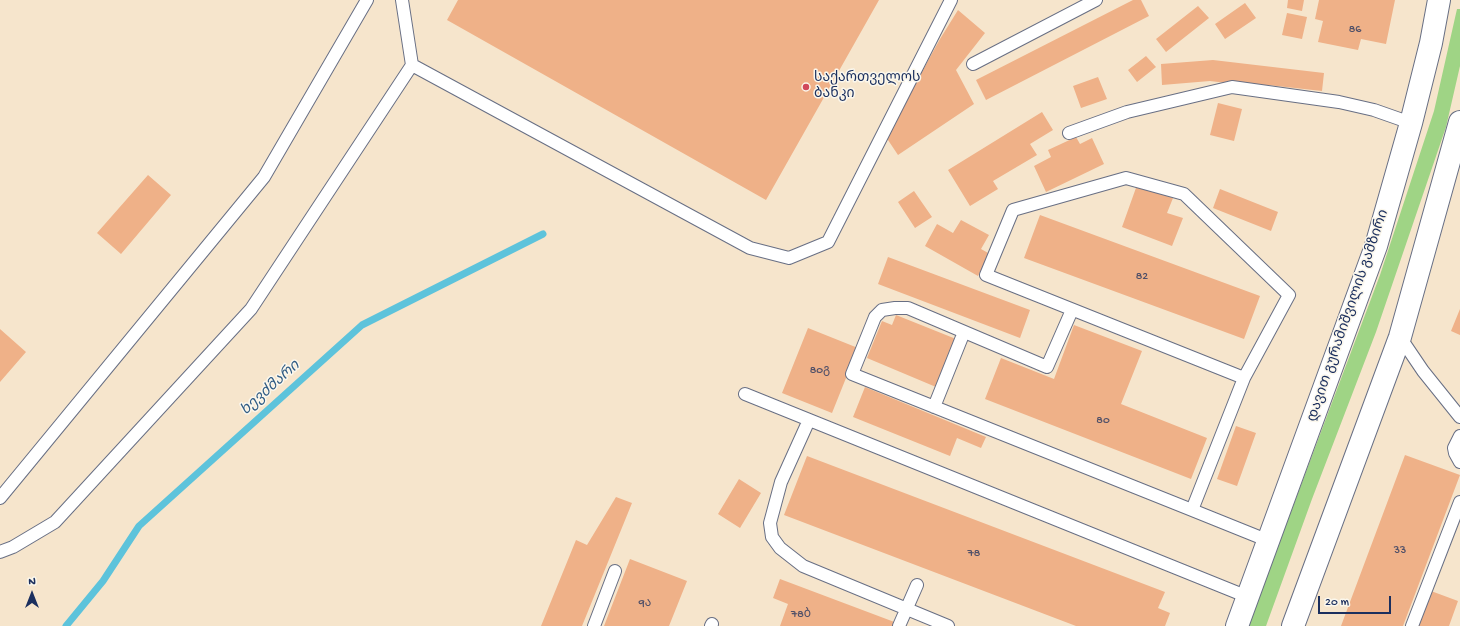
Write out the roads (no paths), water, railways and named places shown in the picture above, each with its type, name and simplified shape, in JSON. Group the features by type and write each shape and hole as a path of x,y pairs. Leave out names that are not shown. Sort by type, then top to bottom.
{"main road":[{"name":"დავით გურამიშვილის გამზირი","path":"1237,626 1376,246 1411,123 1439,0"},
{"path":"1293,626 1400,337 1460,122"}],"lane":[{"path":"0,498 264,177 367,0"},
{"path":"0,552 13,547 56,522 251,309 412,65 402,0"},
{"path":"412,65 750,248 789,258 828,242 951,0"},
{"path":"973,64 1096,0"},
{"path":"1069,133 1127,112 1232,87 1339,102 1374,110 1411,123"},
{"path":"1192,510 1244,378 1289,295 1184,194 1126,178 1013,210 986,274 1072,310 1244,378"},
{"path":"1072,310 1047,367 908,308 882,310 875,317 852,374 1269,542"},
{"path":"934,407 964,332"},
{"path":"1400,337 1423,371 1460,417"},
{"path":"745,394 1248,597"},
{"path":"809,420 781,482 770,522 772,538 780,548 803,566 948,626"},
{"path":"1460,436 1454,448 1460,462"},
{"path":"1412,626 1460,502"},
{"path":"594,626 616,571"},
{"path":"899,626 917,585"}],"waterway":[{"name":"ხევძმარი","path":"66,626 103,581 139,526 362,325 543,234"}],"place":[{"name":"საქართველოს ბანკი","path":"806,87"}]}
